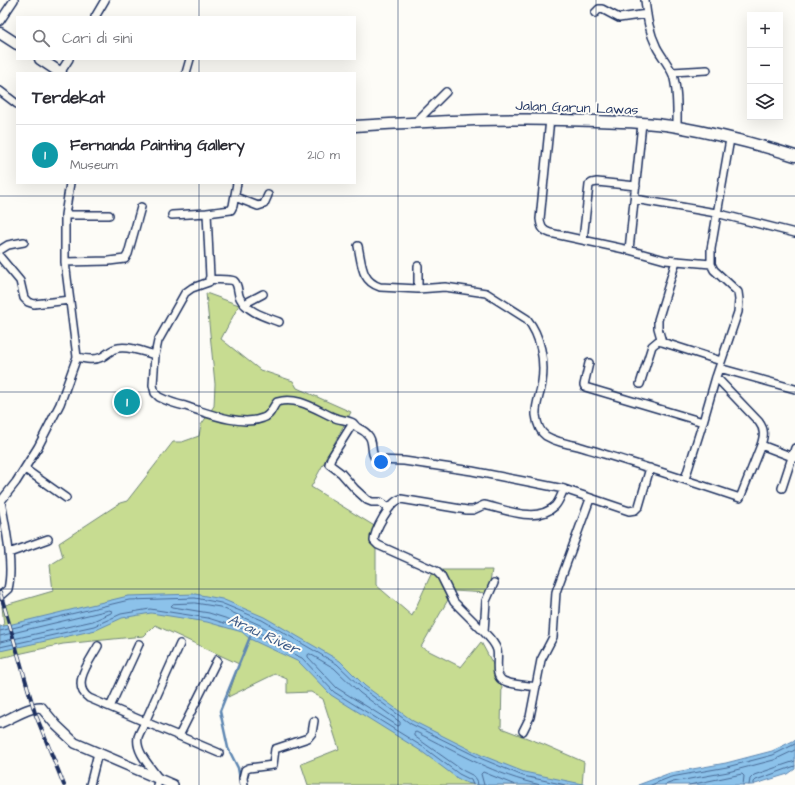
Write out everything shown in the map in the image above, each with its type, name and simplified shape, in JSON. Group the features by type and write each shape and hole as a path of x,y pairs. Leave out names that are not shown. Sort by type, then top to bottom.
{"main road":[{"path":"0,33 16,43"},
{"path":"42,60 60,72"},
{"name":"Jalan Garun Lawas","path":"356,126 550,119 642,123 677,127 795,156"}],"street":[{"path":"0,21 14,0"},
{"path":"95,16 105,0"},
{"path":"645,0 649,27 652,36 672,72 676,88 677,127"},
{"path":"595,13 599,9 602,9 619,18 647,14"},
{"path":"62,72 68,60"},
{"path":"186,72 190,60"},
{"path":"672,72 707,70"},
{"path":"0,91 16,103"},
{"path":"415,123 446,92"},
{"path":"550,119 540,219 541,227 544,230 550,233 676,261 711,264"},
{"path":"629,250 642,123"},
{"path":"685,479 704,422 720,364 738,312 739,296 736,290 714,270 711,264 710,249 730,139"},
{"path":"583,240 587,189 589,184 597,182 636,186"},
{"path":"0,596 5,593 8,586 9,553 1,501 25,469 38,447 60,404 77,357 66,262 65,216 70,184"},
{"path":"172,215 230,210 233,208 237,184"},
{"path":"235,197 258,206 264,204 268,195"},
{"path":"634,199 716,213 795,233"},
{"path":"66,262 115,261 125,259 128,254 141,207"},
{"path":"207,213 209,279 208,283 192,288 185,293 161,334 155,355 154,390 156,395 162,399 224,418 239,421 265,418 277,402 294,401 304,403 334,418 353,423 366,432 372,442 373,454 377,460 404,461 472,471 564,490 629,511 635,510 640,503 650,468"},
{"path":"65,216 108,215"},
{"path":"0,250 8,245 24,242"},
{"path":"358,246 364,275 370,283 380,287 418,289 445,287 486,293 523,315 531,324 540,344 542,382 536,413 540,428 545,435 558,442 650,468 740,498 764,436 762,425 716,377"},
{"path":"0,257 18,278 24,298 28,302 34,304 70,300"},
{"path":"662,342 658,325 676,261"},
{"path":"418,266 418,289"},
{"path":"209,279 232,280 238,287 240,298 248,308 258,314 279,322"},
{"path":"244,304 263,294"},
{"path":"640,384 652,346 656,342 662,342 720,364 795,389"},
{"path":"77,357 98,359 110,351 120,348 128,348 155,355"},
{"path":"589,363 584,385 585,387 704,422"},
{"path":"353,423 331,458 329,464 341,472 355,489 367,500 372,502 381,502 390,508"},
{"path":"761,445 794,457"},
{"path":"782,488 794,457 795,448"},
{"path":"25,469 66,498"},
{"path":"536,687 506,682 501,679 498,673 497,650 493,643 454,602 441,576 436,571 378,545 374,541 375,533 390,508 398,500 404,499 431,505 467,510 473,510 484,504 512,512 538,514 554,507 564,490"},
{"path":"523,731 530,716 541,660 552,637 556,592 590,499"},
{"path":"9,553 48,539"},
{"path":"484,632 486,601 494,583"},
{"path":"110,707 139,644"},
{"path":"158,782 138,747 139,735 180,644"},
{"path":"98,646 82,678 82,692 85,695 219,753"},
{"path":"179,736 217,660"},
{"path":"0,723 30,709 41,707 56,726 71,740 158,782 173,785"},
{"path":"244,785 243,778 245,770 249,768 273,765 275,750 308,738 312,733 314,721"},
{"path":"90,785 98,754"}],"green space":[{"path":"206,293 239,305 221,339 260,370 293,381 297,388 351,412 311,487 376,527 376,585 412,616 433,570 492,570 488,593 453,591 421,647 461,667 481,642 502,681 501,728 584,762 582,785 308,785 301,764 339,749 323,699 311,692 287,693 287,679 275,674 228,697 239,664 155,625 144,636 63,644 0,658 0,626 4,626 2,606 53,591 50,565 63,557 59,543 120,503 127,501 173,442 182,442 199,436 201,425 214,406 215,384"}],"water":[{"name":"Arau River","path":"195,594 222,599 264,617 340,661 365,686 413,721 481,755 524,772 587,785 477,785 467,783 457,778 421,751 331,695 299,662 250,639 242,632 207,622 151,613 122,618 96,630 0,651 0,627 128,596"},
{"path":"795,740 795,769 788,774 752,785 638,785 670,773 726,763 772,751"}],"waterway":[{"name":"Arau River","path":"240,779 238,768 228,748 220,711 250,637"}],"railway":[{"path":"0,592 35,713 64,785"}],"place":[{"name":"Fernanda Painting Gallery","path":"127,402"}]}
